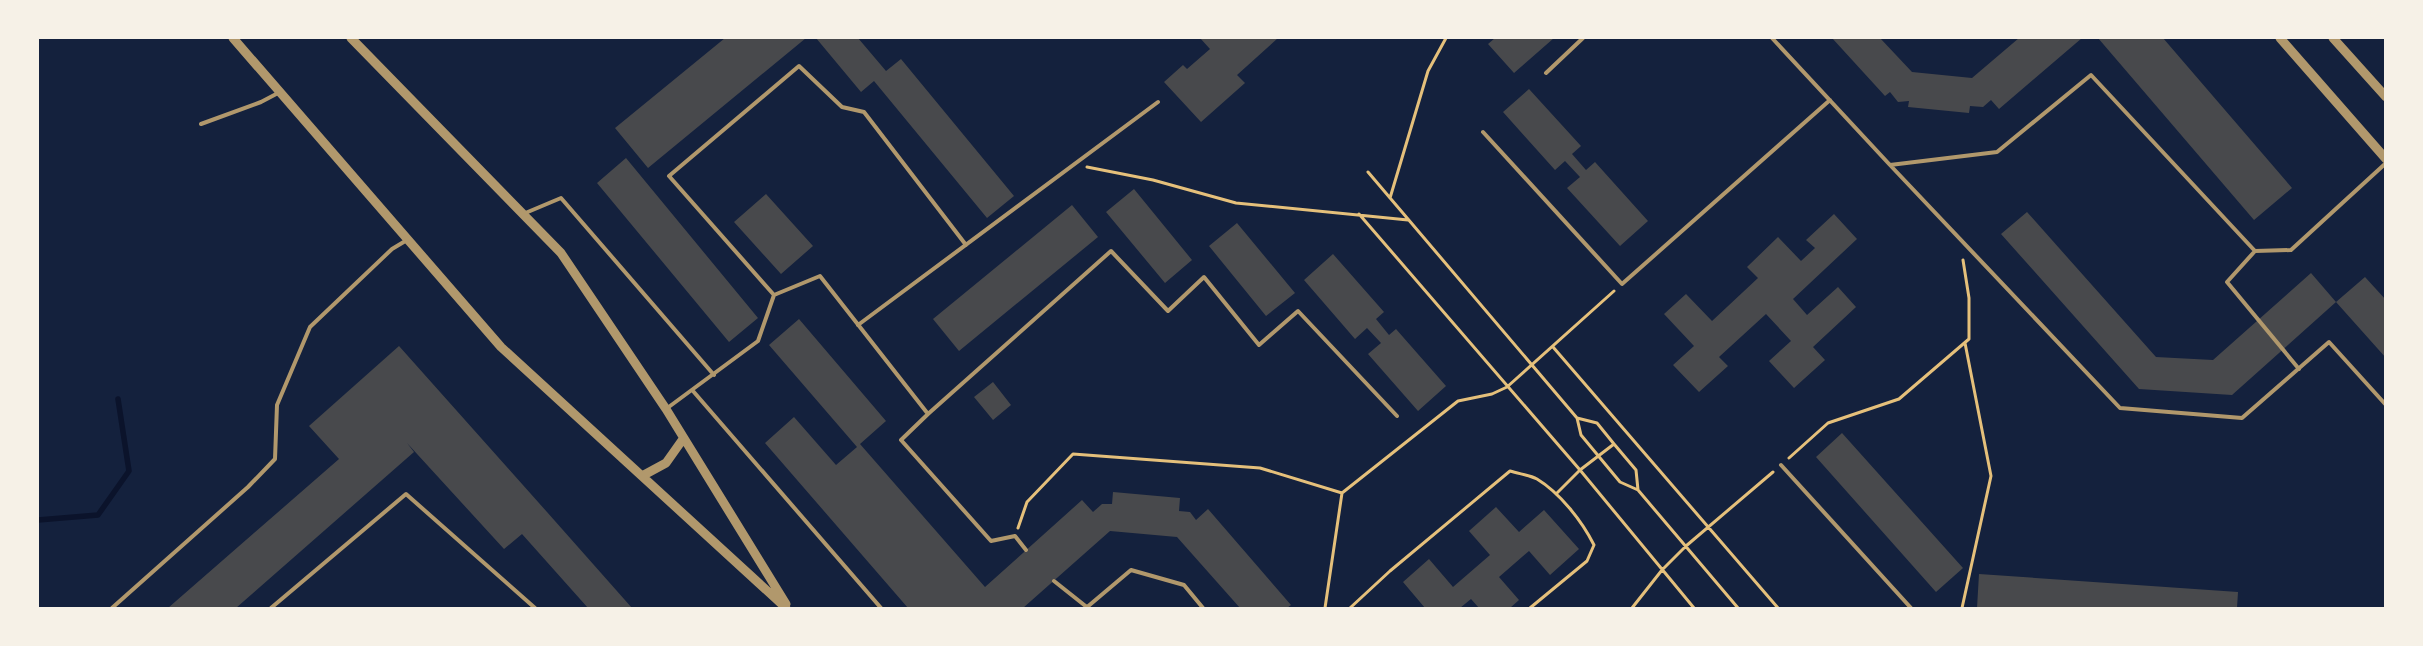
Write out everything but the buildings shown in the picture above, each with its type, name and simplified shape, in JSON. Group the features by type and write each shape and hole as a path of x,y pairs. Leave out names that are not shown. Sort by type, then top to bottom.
{"street":[{"path":"233,38 501,347 787,608"},
{"path":"351,38 561,253 666,409 787,608"},
{"path":"2280,38 2386,159"},
{"path":"2333,38 2386,97"},
{"path":"642,476 666,463 683,439"}],"lane":[{"path":"1546,73 1583,38"},
{"path":"1772,38 2120,408 2242,418 2329,342 2386,405"},
{"path":"774,295 668,176 799,66 842,107 864,112 966,245"},
{"path":"1890,165 1997,152 2091,75 2256,250 2291,250 2386,163"},
{"path":"201,124 261,102 281,92"},
{"path":"1484,132 1622,284 1830,100"},
{"path":"858,325 1158,102"},
{"path":"523,214 561,198 714,375"},
{"path":"112,608 248,487 274,459 277,406 310,327 392,250 409,239"},
{"path":"2256,250 2226,282 2299,368"},
{"path":"1026,550 1015,536 991,541 901,440 1111,251 1168,311 1204,277 1259,344 1298,311 1397,416"},
{"path":"666,409 693,391 758,341 774,295 820,276 928,414"},
{"path":"693,391 880,608"},
{"path":"1781,465 1911,608"},
{"path":"271,608 406,494 535,608"},
{"path":"1054,581 1087,608 1131,570 1184,585 1203,608"}],"path":[{"path":"1390,198 1428,71 1446,38"},
{"path":"1074,165 1153,180 1236,203 1409,220"},
{"path":"1368,172 1577,418 1581,435 1620,482 1638,490 1738,608"},
{"path":"1359,214 1580,470 1694,608"},
{"path":"1632,608 1662,570 1686,546 1828,423 1899,399 1969,339 1969,298 1961,240"},
{"path":"1325,608 1342,493 1458,401 1492,394 1507,387 1622,284"},
{"path":"1962,608 1991,476 1965,342"},
{"path":"1553,346 1778,608"},
{"path":"1577,418 1597,423 1636,470 1638,490"},
{"path":"1556,494 1580,470 1614,444"},
{"path":"1015,536 1027,502 1073,454 1260,468 1342,493"},
{"path":"1350,608 1390,571 1510,471 1536,478 1556,494 1587,532 1594,545 1587,561 1530,608"}],"waterway":[{"path":"38,520 98,515 129,471 118,399"}]}
